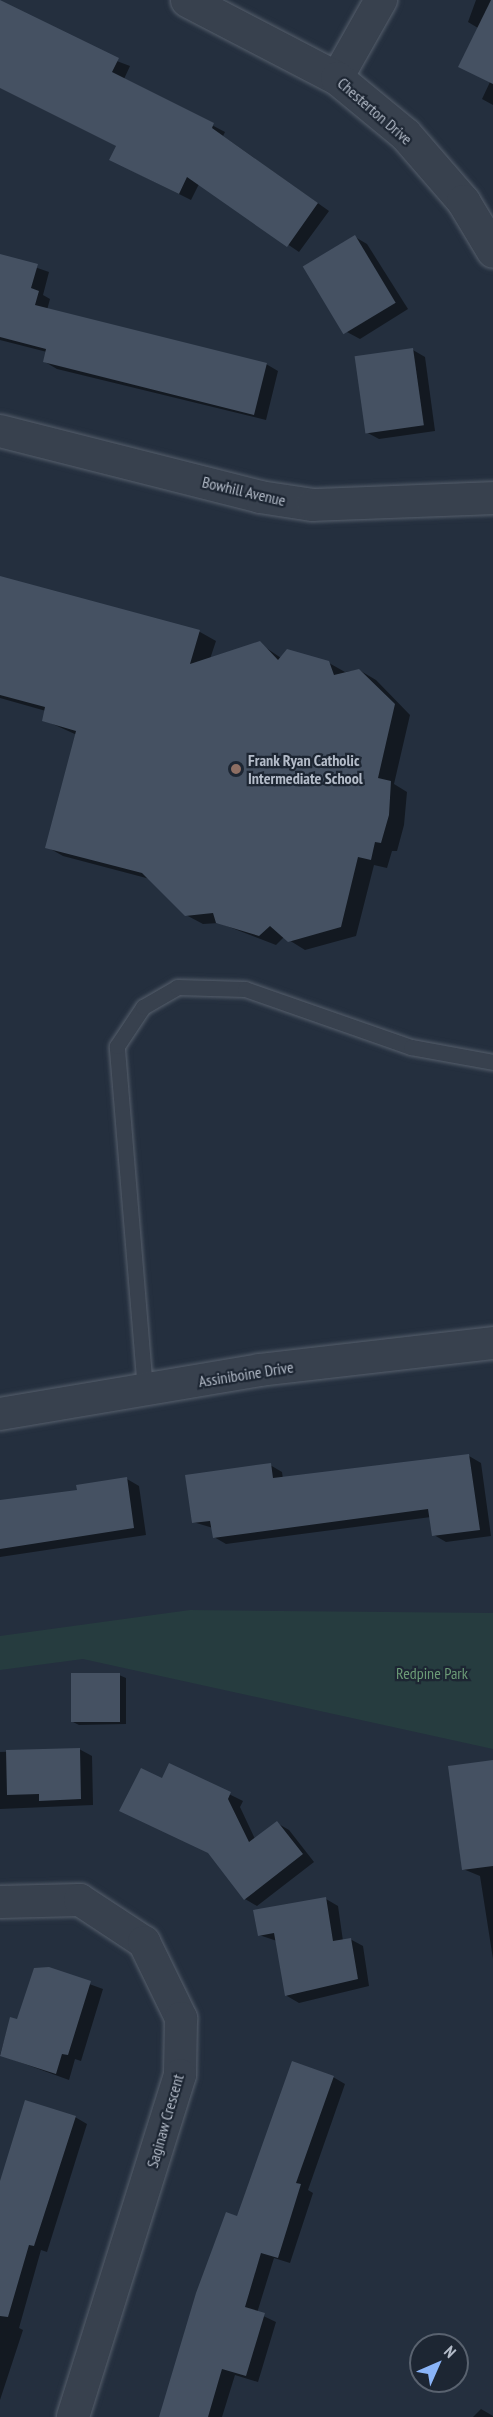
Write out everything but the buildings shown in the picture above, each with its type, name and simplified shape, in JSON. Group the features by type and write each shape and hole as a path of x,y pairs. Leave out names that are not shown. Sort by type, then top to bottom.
{"street":[{"name":"Chesterton Drive","path":"187,0 337,78 405,134 463,201 493,250"},
{"path":"337,78 381,0"},
{"name":"Bowhill Avenue","path":"0,430 260,497 313,506 493,498"},
{"name":"Assiniboine Drive","path":"0,1414 260,1370 493,1343"},
{"name":"Saginaw Crescent","path":"0,1902 80,1900 144,1942 181,2018 180,2075 73,2417"}],"lane":[{"path":"145,1390 117,1046 143,1007 177,987 245,989 411,1047 493,1062"}],"green space":[{"name":"Redpine Park","path":"190,1610 493,1613 493,1749 83,1659 0,1670 0,1636"}],"place":[{"name":"Frank Ryan Catholic Intermediate School","path":"236,769"}]}
